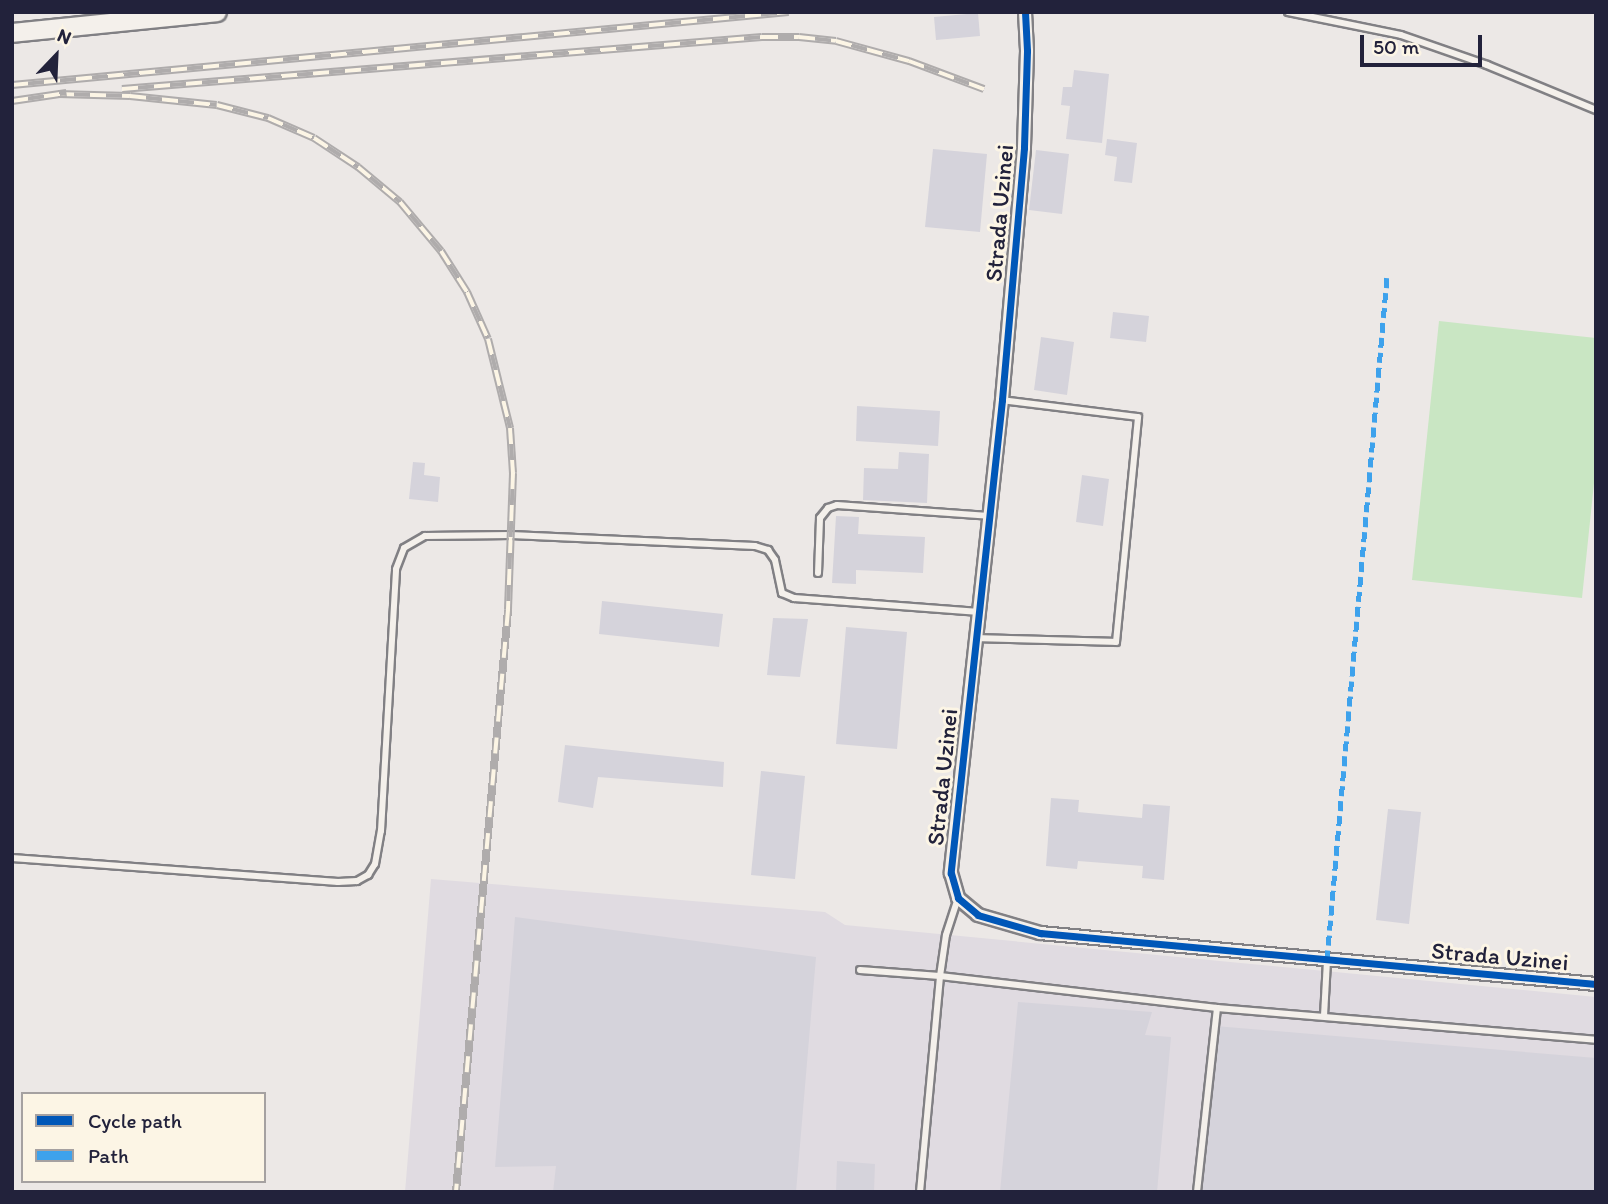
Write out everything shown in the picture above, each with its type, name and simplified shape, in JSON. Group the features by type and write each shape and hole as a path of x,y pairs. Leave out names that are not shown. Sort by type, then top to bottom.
{"main road":[{"path":"12,33 217,12"}],"street":[{"name":"Strada Uzinei","path":"1025,12 1027,51 1024,148 1002,400 951,873 958,898 978,915 1007,926 1040,933 1596,984"}],"lane":[{"path":"1288,12 1401,35 1486,65 1596,110"},
{"path":"976,638 1116,642 1138,417 1002,400"},
{"path":"818,573 820,518 828,508 837,505 989,516"},
{"path":"12,858 338,882 357,881 368,875 375,864 381,831 396,569 404,548 425,536 511,535 755,546 768,550 775,560 782,593 794,598 979,612"},
{"path":"920,1192 940,976 946,935 958,898"},
{"path":"1324,1016 1327,960"},
{"path":"860,970 940,976 1217,1007 1596,1040"},
{"path":"1197,1192 1217,1007"}],"shaded area":[{"path":"431,879 825,912 845,925 1596,997 1596,1192 405,1192"}],"green space":[{"path":"1439,321 1596,338 1596,464 1582,598 1412,580"}],"building":[{"path":"978,13 980,36 936,40 934,17"},
{"path":"1074,70 1109,74 1102,143 1066,139 1070,106 1061,105 1063,87 1072,87"},
{"path":"1107,139 1137,143 1132,183 1114,181 1117,157 1105,155"},
{"path":"933,149 987,154 980,232 925,227"},
{"path":"1036,150 1069,154 1062,214 1029,210"},
{"path":"1113,312 1149,316 1146,342 1110,338"},
{"path":"1041,337 1074,342 1067,395 1034,390"},
{"path":"857,406 940,411 938,446 856,441"},
{"path":"899,452 929,454 927,503 863,500 864,468 898,469"},
{"path":"413,462 425,463 424,475 440,477 438,502 409,499"},
{"path":"1082,475 1109,479 1103,526 1076,522"},
{"path":"836,516 859,517 858,534 925,537 923,573 856,570 856,584 832,583"},
{"path":"602,601 723,614 719,647 599,634"},
{"path":"773,618 808,619 800,677 767,675"},
{"path":"846,627 907,632 897,749 836,744"},
{"path":"565,745 724,762 723,787 598,777 593,808 558,802"},
{"path":"761,771 805,776 795,879 751,875"},
{"path":"1051,798 1079,800 1078,812 1142,818 1143,804 1170,806 1164,880 1142,878 1143,866 1078,861 1077,869 1046,866"},
{"path":"1388,809 1421,812 1409,924 1376,920"},
{"path":"515,917 816,957 796,1192 553,1192 556,1166 495,1167"},
{"path":"1018,1002 1152,1012 1145,1035 1171,1037 1157,1192 1000,1192"},
{"path":"1215,1026 1596,1058 1596,1192 1197,1192"},
{"path":"837,1161 875,1164 874,1192 836,1192"}],"railway":[{"path":"12,85 789,12"},
{"path":"122,89 762,37 836,41 909,61 984,89"},
{"path":"12,101 66,93"},
{"path":"58,94 130,96 217,105 268,118 314,138 358,167 400,202 441,251 467,292 488,339 510,428 513,473 508,610 456,1192"}],"marked path":[{"path":"1327,960 1387,277"}],"cycle path":[{"path":"1025,12 1027,51 1024,148 1002,400 951,873 958,898 978,915 1040,933 1596,984"}]}
